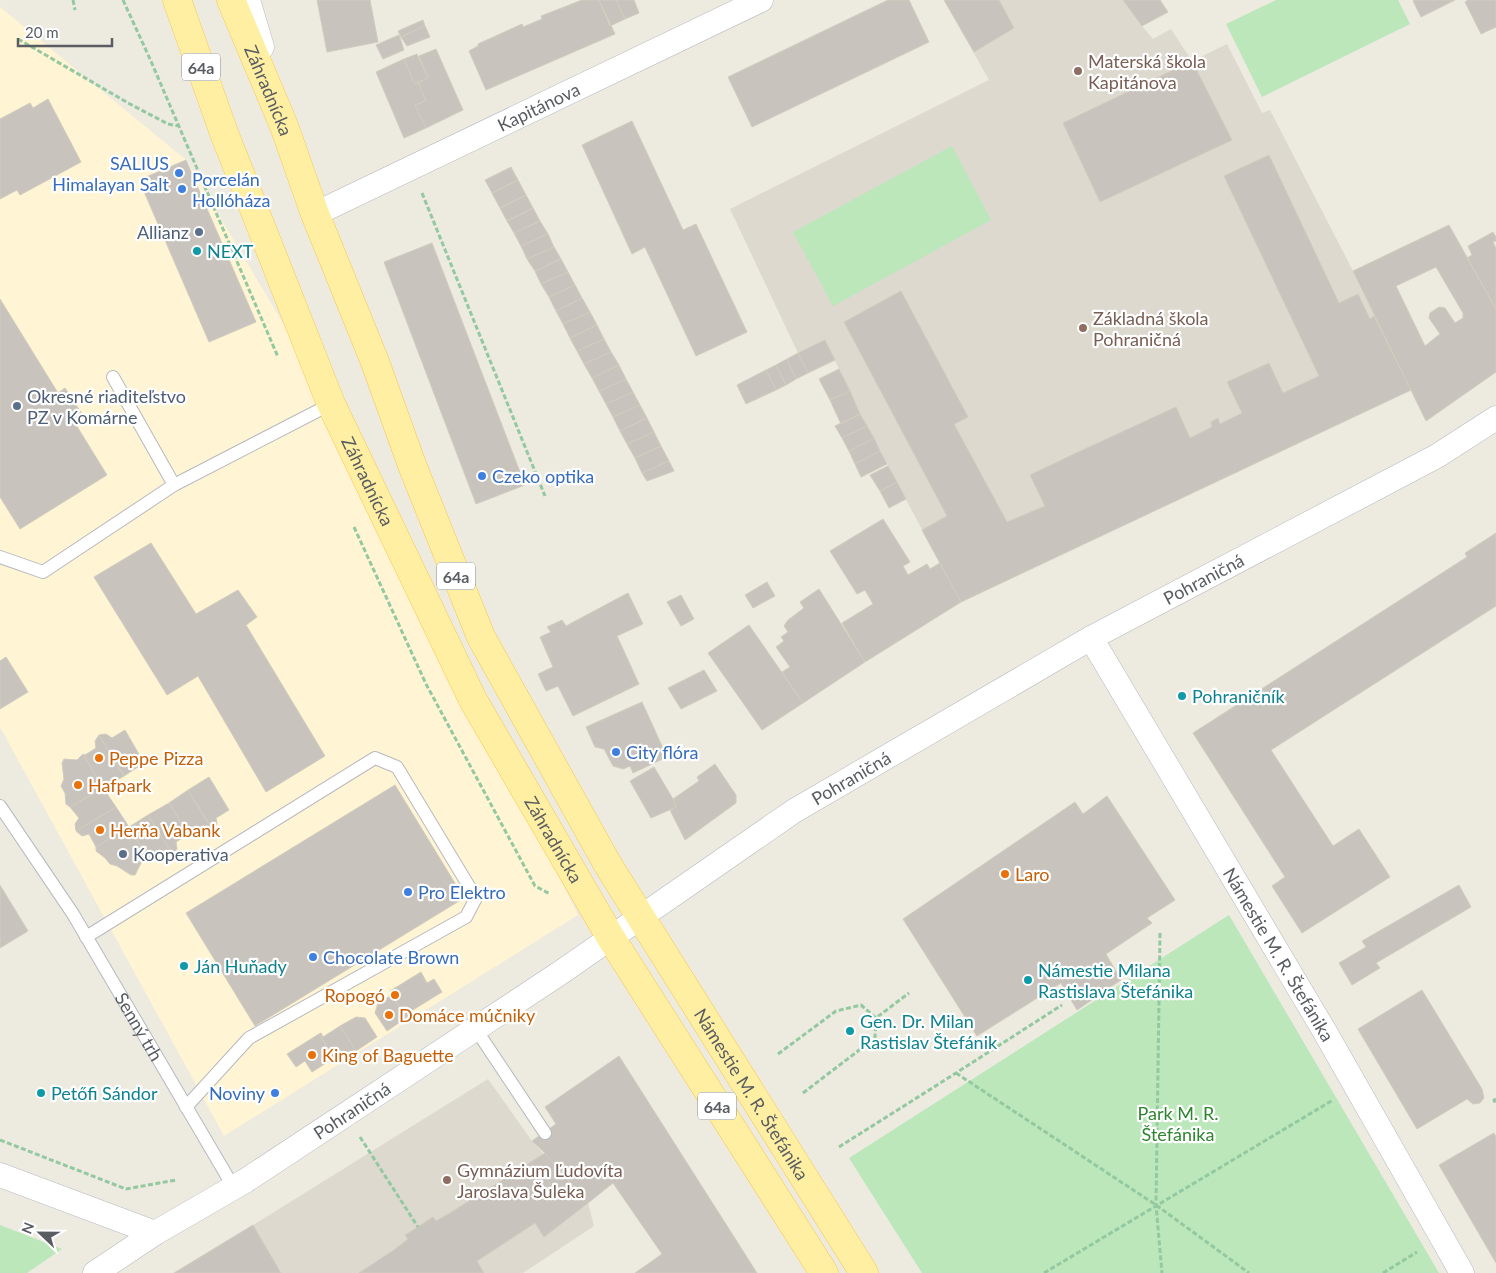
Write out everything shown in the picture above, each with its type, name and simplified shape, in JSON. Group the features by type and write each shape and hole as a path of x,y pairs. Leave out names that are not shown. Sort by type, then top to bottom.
{"main road":[{"path":"160,0 176,26 224,133"},
{"name":"Záhradnícka","path":"177,0 224,133 330,404 473,700 611,938"},
{"name":"Záhradnícka","path":"231,0 284,126 315,214 375,362 412,465 481,636 608,865 640,917"},
{"name":"Námestie M. R. Štefánika","path":"640,917 864,1273"},
{"name":"64a","path":"611,938 824,1273"}],"street":[{"path":"248,0 284,126"},
{"name":"Kapitánova","path":"315,214 761,0"},
{"name":"Pohraničná","path":"234,1188 611,938 794,811 1091,638 1437,456 1496,418"},
{"name":"Námestie M. R. Štefánika","path":"1091,638 1325,1032 1462,1273"},
{"path":"0,1175 156,1234"},
{"path":"94,1273 234,1188"}],"lane":[{"path":"113,377 174,485"},
{"path":"0,557 43,572 174,485 330,404"},
{"path":"86,937 374,758 397,767 476,898 466,917 249,1038 186,1107"},
{"name":"Senný trh","path":"0,806 73,914 234,1188"},
{"path":"476,1028 545,1133"}],"path":[{"path":"73,0 75,10"},
{"path":"18,38 130,104 168,124 179,127"},
{"path":"412,167 544,496"},
{"path":"1160,932 1156,1205 1162,1273"},
{"path":"803,1093 875,1038 876,1018 909,993"},
{"path":"839,1147 1062,1005"},
{"path":"778,1054 836,1011 861,1006 876,1018"},
{"path":"956,1074 1156,1205 1249,1273"},
{"path":"1044,1273 1335,1099"},
{"path":"1496,1099 1494,1100 1496,1105"},
{"path":"359,1136 418,1227"},
{"path":"0,1140 126,1189 176,1180"},
{"path":"1383,1273 1423,1249"}],"shaded area":[{"name":"Základná škola Pohraničná","path":"944,0 1123,0 1153,39 1171,29 1192,61 1227,44 1262,113 1270,110 1353,271 1411,390 961,602 860,414 826,341 798,353 730,209 989,80"},
{"path":"0,7 186,160 331,404 578,915 224,1136 0,727"},
{"name":"Gymnázium Ľudovíta Jaroslava Šuleka","path":"488,1079 532,1141 588,1203 594,1226 523,1273 281,1273 253,1225"}],"green space":[{"path":"1276,0 1398,0 1410,24 1262,97 1226,24"},
{"path":"952,146 991,220 833,306 793,232"},
{"name":"Park M. R. Štefánika","path":"1229,915 1439,1273 922,1273 849,1158"},
{"path":"0,1225 62,1249 27,1273 0,1273"}],"building":[{"path":"317,0 370,0 378,42 327,52"},
{"path":"582,0 599,0 615,34 486,90 469,51 478,46 478,44 522,24 523,27 542,19 541,16"},
{"path":"599,0 616,0 625,19 610,26"},
{"path":"616,0 634,0 639,13 625,19"},
{"path":"888,0 909,0 929,42 752,127 728,77"},
{"path":"944,0 999,0 1014,28 974,52"},
{"path":"1123,0 1160,0 1168,12 1142,26"},
{"path":"1414,0 1455,0 1421,17"},
{"path":"1468,0 1496,0 1496,27 1481,34 1465,2"},
{"path":"423,20 425,26 401,37 398,31"},
{"path":"425,26 430,37 407,46 401,37"},
{"path":"399,35 404,50 383,59 376,45"},
{"path":"436,49 463,110 426,128 415,105 426,101 418,82 428,78 419,56"},
{"path":"417,54 428,78 415,84 404,59"},
{"path":"404,59 415,84 418,82 426,101 415,105 426,128 404,138 376,72"},
{"path":"1192,61 1232,140 1100,202 1063,123"},
{"path":"48,99 81,162 20,195 17,190 0,199 0,119 30,103 33,108"},
{"path":"632,121 683,230 696,224 747,332 696,356 645,247 632,254 582,145"},
{"path":"1269,155 1339,303 1358,294 1370,319 1374,316 1411,390 961,602 922,530 947,516 844,322 901,291 968,417 954,424 1007,522 1045,506 1030,475 1074,454 1176,407 1190,438 1212,427 1211,422 1218,418 1220,424 1242,413 1227,382 1269,363 1283,393 1319,376 1224,176"},
{"name":"NEXT","path":"186,160 256,322 209,342 139,180"},
{"path":"511,167 518,180 492,193 485,180"},
{"path":"518,180 526,195 500,208 492,193"},
{"path":"526,195 533,208 507,221 500,208"},
{"path":"533,208 540,221 514,233 507,221"},
{"path":"540,221 548,234 521,246 514,233"},
{"path":"1449,225 1496,309 1496,372 1426,421 1353,271","holes":["1436,267 1463,313 1463,318 1455,323 1445,308 1439,307 1430,313 1429,318 1440,334 1425,346 1396,286"]},
{"path":"1493,232 1496,237 1496,241 1493,242 1496,248 1496,309 1467,258 1472,255 1468,246"},
{"path":"548,234 554,247 527,259 521,246"},
{"path":"432,243 525,485 476,504 384,262"},
{"path":"554,247 561,259 535,271 527,259"},
{"path":"561,259 568,272 541,284 535,271"},
{"path":"568,272 575,285 549,297 541,284"},
{"path":"575,285 582,298 556,311 549,297"},
{"path":"582,298 590,312 563,324 556,311"},
{"path":"0,299 58,393 65,388 82,414 73,420 107,475 20,529 0,497"},
{"path":"590,312 597,325 570,338 563,324"},
{"path":"597,325 604,339 577,351 570,338"},
{"path":"604,339 611,352 584,364 577,351"},
{"path":"825,340 835,360 808,373 798,353"},
{"path":"611,352 619,365 592,378 584,364"},
{"path":"798,353 808,373 796,379 787,359"},
{"path":"787,359 796,379 786,385 776,365"},
{"path":"619,365 626,379 599,391 592,378"},
{"path":"776,365 786,385 776,390 766,370"},
{"path":"839,369 850,391 830,400 819,379"},
{"path":"766,370 776,390 746,404 737,385"},
{"path":"626,379 633,392 606,404 599,391"},
{"path":"850,391 860,414 841,424 830,400"},
{"path":"633,392 640,405 613,417 606,404"},
{"path":"640,405 647,418 620,431 613,417"},
{"path":"860,414 867,426 842,438 835,426"},
{"path":"647,418 654,432 627,444 620,431"},
{"path":"867,426 874,438 849,451 842,438"},
{"path":"654,432 661,446 635,458 627,444"},
{"path":"874,438 880,451 855,464 849,451"},
{"path":"661,446 669,461 642,473 635,458"},
{"path":"880,451 887,464 861,477 855,464"},
{"path":"669,461 674,471 647,481 642,473"},
{"path":"888,466 897,482 880,491 870,475"},
{"path":"897,482 906,499 889,508 880,491"},
{"path":"883,519 910,562 903,566 908,575 927,564 930,569 940,563 961,602 865,662 842,623 873,604 865,590 857,594 830,551"},
{"path":"1496,533 1496,606 1271,750 1333,846 1359,829 1390,877 1302,933 1272,886 1285,877 1193,733 1467,557 1465,553"},
{"path":"151,543 196,614 238,590 257,617 246,625 325,756 266,792 198,676 167,695 94,577"},
{"path":"767,582 775,596 753,608 745,595"},
{"path":"819,589 865,662 803,703 782,672 790,667 776,647 784,641 781,637 788,632 784,626 788,620 804,608 800,602"},
{"path":"628,593 643,624 617,636 639,684 573,716 558,686 546,691 538,674 553,667 540,637 551,632 547,627 562,620 566,626"},
{"path":"681,595 694,619 681,626 667,602"},
{"path":"749,625 803,703 762,730 708,653"},
{"path":"6,657 28,692 0,709 0,661"},
{"path":"704,670 717,691 681,709 668,688"},
{"path":"642,702 667,757 633,773 630,766 623,769 613,766 604,749 595,747 586,727"},
{"path":"125,730 144,763 124,776 99,735 106,734 112,738"},
{"path":"99,735 124,776 103,788 83,754 85,755 96,748 95,741"},
{"path":"83,754 103,788 70,807 66,804 65,793 61,786 64,779 62,763 64,759 77,760"},
{"path":"715,764 736,795 736,803 685,840 670,810 676,807 673,799 699,781 697,777"},
{"path":"654,767 676,807 651,818 630,781"},
{"path":"209,777 229,810 216,818 217,824 213,830 188,790"},
{"path":"395,785 464,898 255,1026 186,913"},
{"path":"103,788 116,807 76,831 75,824 79,818 70,807"},
{"path":"188,790 213,830 205,831 200,827 189,835 169,803"},
{"path":"1107,796 1175,900 1147,918 1152,923 1106,954 1121,980 1077,1010 1061,983 977,1036 903,919 1075,802 1083,814"},
{"path":"169,803 189,835 176,842 177,849 173,855 148,815"},
{"path":"116,807 129,827 96,847 89,834 82,836 76,831"},
{"path":"148,815 173,855 166,856 160,851 149,860 129,827"},
{"path":"129,827 149,860 141,863 135,875 131,875 110,864 96,851 96,847"},
{"path":"0,885 28,931 0,948"},
{"path":"1459,885 1471,907 1376,963 1380,968 1352,985 1339,963 1366,947 1362,941"},
{"path":"421,972 427,983 434,979 442,992 408,1013 410,1016 406,1018 390,991"},
{"path":"1422,990 1482,1089 1484,1098 1480,1103 1473,1104 1467,1099 1417,1129 1358,1029"},
{"path":"392,995 406,1018 387,1031 375,1013 378,1003"},
{"path":"356,1017 365,1018 377,1037 356,1051 340,1026"},
{"path":"340,1026 356,1051 336,1062 319,1034 321,1033 323,1037"},
{"path":"319,1034 334,1058 312,1072 305,1061 296,1067 287,1054"},
{"path":"619,1056 757,1273 635,1273 662,1254 613,1183 588,1203 545,1153 532,1141 556,1124 545,1107"},
{"path":"1494,1133 1496,1137 1496,1263 1439,1165"},
{"path":"545,1153 588,1203 544,1237 535,1223 477,1261 484,1273 359,1273 408,1239 405,1235 433,1217 436,1221 450,1213"},
{"path":"253,1225 281,1273 174,1273"}],"place":[{"name":"Materská škola Kapitánova","path":"1078,71"},
{"name":"SALIUS Himalayan Salt","path":"179,173"},
{"name":"Porcelán Hollóháza","path":"182,189"},
{"name":"Allianz","path":"199,232"},
{"name":"NEXT","path":"197,251"},
{"name":"Základná škola Pohraničná","path":"1083,328"},
{"name":"Okresné riaditeľstvo PZ v Komárne","path":"17,406"},
{"name":"Czeko optika","path":"482,476"},
{"name":"Pohraničník","path":"1182,696"},
{"name":"City flóra","path":"616,752"},
{"name":"Peppe Pizza","path":"99,758"},
{"name":"Hafpark","path":"78,785"},
{"name":"Herňa Vabank","path":"100,830"},
{"name":"Kooperativa","path":"123,854"},
{"name":"Laro","path":"1005,874"},
{"name":"Pro Elektro","path":"408,892"},
{"name":"Chocolate Brown","path":"313,957"},
{"name":"Ján Huňady","path":"184,966"},
{"name":"Námestie Milana Rastislava Štefánika","path":"1028,980"},
{"name":"Ropogó","path":"395,995"},
{"name":"Domáce múčniky","path":"389,1015"},
{"name":"Gen. Dr. Milan Rastislav Štefánik","path":"850,1031"},
{"name":"King of Baguette","path":"312,1055"},
{"name":"Petőfi Sándor","path":"41,1093"},
{"name":"Noviny","path":"275,1093"},
{"name":"Gymnázium Ľudovíta Jaroslava Šuleka","path":"447,1180"}]}
